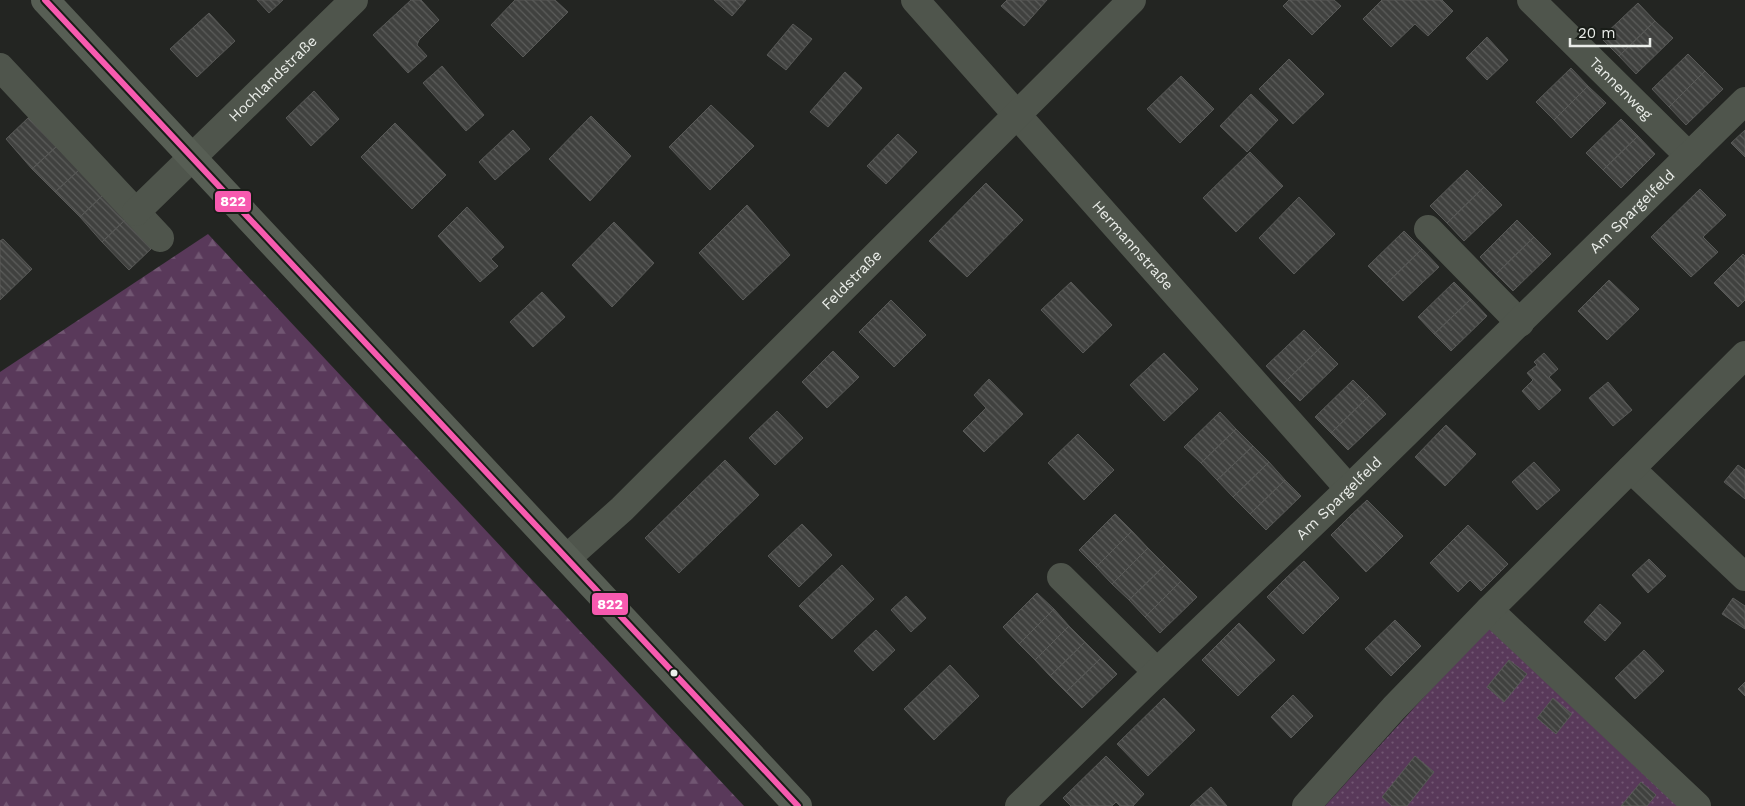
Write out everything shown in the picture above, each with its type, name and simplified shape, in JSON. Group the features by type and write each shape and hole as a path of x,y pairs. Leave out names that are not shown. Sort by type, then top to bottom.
{"main road":[{"path":"49,1 798,806"}],"street":[{"name":"Hochlandstraße","path":"136,212 354,0"},
{"name":"Hermannstraße","path":"915,0 1349,489"},
{"name":"Feldstraße","path":"567,558 622,509 1132,0"},
{"name":"Tannenweg","path":"1531,0 1689,156"},
{"path":"0,67 160,238"},
{"name":"Am Spargelfeld","path":"1019,806 1520,323 1745,101"},
{"path":"1428,229 1520,323"},
{"path":"1306,806 1394,708 1489,610 1745,356"},
{"path":"1631,469 1745,577"},
{"path":"1062,577 1157,672"},
{"path":"1489,610 1697,806"}],"green space":[{"path":"208,234 744,806 0,806 0,372"},
{"path":"1489,625 1683,806 1325,806"}],"building":[{"path":"257,0 283,0 269,13"},
{"path":"411,0 421,0 439,20 419,40 417,45 427,56 408,73 373,35"},
{"path":"515,0 555,0 568,12 523,57 491,25"},
{"path":"714,0 746,0 732,16"},
{"path":"1007,0 1047,0 1024,26 1001,6"},
{"path":"1289,0 1334,0 1341,6 1312,35 1283,6"},
{"path":"1382,0 1442,0 1453,11 1428,36 1415,24 1391,47 1363,19"},
{"path":"1638,3 1655,21 1619,56 1601,38"},
{"path":"209,13 235,41 197,77 170,49"},
{"path":"1655,21 1673,38 1636,74 1619,56"},
{"path":"793,24 812,39 786,70 767,55"},
{"path":"1487,37 1508,60 1487,80 1466,58"},
{"path":"1688,54 1705,71 1669,107 1652,89"},
{"path":"1289,59 1324,94 1293,124 1259,89"},
{"path":"442,66 484,115 466,131 423,83"},
{"path":"1571,68 1588,86 1554,120 1536,102"},
{"path":"1705,71 1723,89 1686,125 1669,107"},
{"path":"845,72 862,88 828,127 810,112"},
{"path":"1181,76 1214,109 1180,143 1147,109"},
{"path":"1588,86 1606,103 1571,138 1554,120"},
{"path":"314,91 339,119 311,146 286,118"},
{"path":"1251,94 1278,120 1247,152 1220,126"},
{"path":"711,105 754,146 710,190 669,147"},
{"path":"591,116 631,156 590,201 549,159"},
{"path":"29,117 57,146 32,169 6,139"},
{"path":"1621,119 1638,136 1603,170 1586,153"},
{"path":"395,123 446,175 412,209 361,157"},
{"path":"513,130 530,149 495,180 479,162"},
{"path":"1745,130 1745,157 1731,143"},
{"path":"898,134 917,152 886,184 867,166"},
{"path":"1638,136 1655,154 1621,188 1603,170"},
{"path":"57,146 79,170 55,192 32,169"},
{"path":"1250,152 1283,186 1236,232 1203,198"},
{"path":"79,170 103,195 80,217 55,192"},
{"path":"1467,170 1484,187 1447,223 1430,206"},
{"path":"986,183 1023,220 967,277 929,241"},
{"path":"1484,187 1502,205 1464,241 1447,223"},
{"path":"1700,189 1726,215 1703,237 1718,252 1691,277 1651,237"},
{"path":"103,195 126,219 102,242 80,217"},
{"path":"1299,197 1335,234 1294,274 1259,238"},
{"path":"747,205 790,255 743,300 699,253"},
{"path":"467,207 504,247 491,259 498,266 480,282 438,236"},
{"path":"126,219 152,248 129,270 102,242"},
{"path":"1517,220 1534,237 1496,274 1480,257"},
{"path":"614,222 654,263 612,307 572,265"},
{"path":"1404,231 1422,249 1386,284 1368,266"},
{"path":"1534,237 1551,254 1513,291 1496,274"},
{"path":"3,239 32,269 0,300 0,241"},
{"path":"1422,249 1439,267 1403,301 1386,284"},
{"path":"1743,254 1745,256 1745,300 1738,307 1714,283"},
{"path":"1609,280 1639,309 1607,340 1578,311"},
{"path":"1071,282 1112,325 1083,353 1041,310"},
{"path":"1454,282 1471,299 1434,334 1418,317"},
{"path":"542,292 565,317 533,347 510,322"},
{"path":"1471,299 1487,316 1451,351 1434,334"},
{"path":"891,300 926,335 894,367 859,332"},
{"path":"1304,330 1321,347 1283,384 1266,366"},
{"path":"1321,347 1338,364 1300,401 1283,384"},
{"path":"833,351 859,377 827,408 802,382"},
{"path":"1164,353 1198,389 1164,421 1130,385"},
{"path":"1544,353 1558,369 1549,377 1561,390 1539,410 1522,391 1533,380 1527,373 1537,365 1534,362"},
{"path":"989,379 1023,414 984,452 963,431 986,408 974,395"},
{"path":"1353,380 1369,396 1331,433 1315,417"},
{"path":"1608,382 1632,410 1613,426 1589,398"},
{"path":"1369,396 1386,414 1348,450 1331,433"},
{"path":"777,411 803,438 775,465 749,438"},
{"path":"1220,412 1236,429 1201,463 1184,447"},
{"path":"1446,425 1476,454 1445,486 1415,457"},
{"path":"1236,429 1253,446 1217,480 1201,463"},
{"path":"1078,434 1114,470 1084,500 1048,463"},
{"path":"1253,446 1269,462 1233,497 1217,480"},
{"path":"725,460 759,495 679,573 645,538"},
{"path":"1269,462 1285,480 1250,514 1233,497"},
{"path":"1534,462 1560,490 1537,510 1512,482"},
{"path":"1738,465 1745,470 1745,499 1724,482"},
{"path":"1285,480 1301,496 1266,530 1250,514"},
{"path":"1367,500 1403,536 1385,554 1349,517"},
{"path":"1115,514 1132,531 1096,567 1079,550"},
{"path":"1349,517 1385,554 1366,572 1331,535"},
{"path":"802,524 832,555 799,587 768,556"},
{"path":"1468,525 1508,564 1481,591 1470,580 1458,592 1430,563"},
{"path":"1132,531 1148,548 1112,584 1096,567"},
{"path":"1148,548 1165,565 1129,600 1112,584"},
{"path":"1649,559 1666,576 1648,593 1632,575"},
{"path":"1304,561 1339,598 1321,616 1285,579"},
{"path":"842,565 874,599 832,639 799,606"},
{"path":"1165,565 1181,581 1145,617 1129,600"},
{"path":"1285,579 1321,616 1303,634 1267,597"},
{"path":"1181,581 1197,597 1160,633 1145,617"},
{"path":"1037,593 1054,609 1019,644 1003,627"},
{"path":"906,596 926,618 911,632 891,610"},
{"path":"1733,598 1745,606 1745,629 1722,614"},
{"path":"1600,604 1621,623 1605,641 1584,622"},
{"path":"1054,609 1069,626 1035,660 1019,644"},
{"path":"1395,620 1421,646 1391,676 1365,649"},
{"path":"1239,623 1275,660 1256,678 1221,641"},
{"path":"1069,626 1085,642 1050,676 1035,660"},
{"path":"876,630 895,650 873,671 854,651"},
{"path":"1221,641 1256,678 1238,696 1202,660"},
{"path":"1085,642 1101,658 1066,692 1050,676"},
{"path":"1644,650 1664,671 1635,699 1615,678"},
{"path":"1101,658 1117,674 1082,708 1066,692"},
{"path":"1509,660 1527,674 1504,702 1487,687"},
{"path":"950,665 979,696 934,740 904,709"},
{"path":"1745,682 1745,696 1738,689"},
{"path":"1293,695 1313,716 1291,738 1271,717"},
{"path":"1164,698 1195,730 1148,776 1117,744"},
{"path":"1553,698 1572,714 1556,734 1537,718"},
{"path":"1106,756 1144,794 1133,806 1120,806 1116,802 1112,806 1071,806 1063,798"},
{"path":"1415,756 1434,772 1407,806 1392,806 1382,797"},
{"path":"1641,782 1656,795 1647,806 1621,806"},
{"path":"1211,787 1227,806 1190,806"}],"transit line":[{"name":"822","path":"45,0 798,806"}]}
